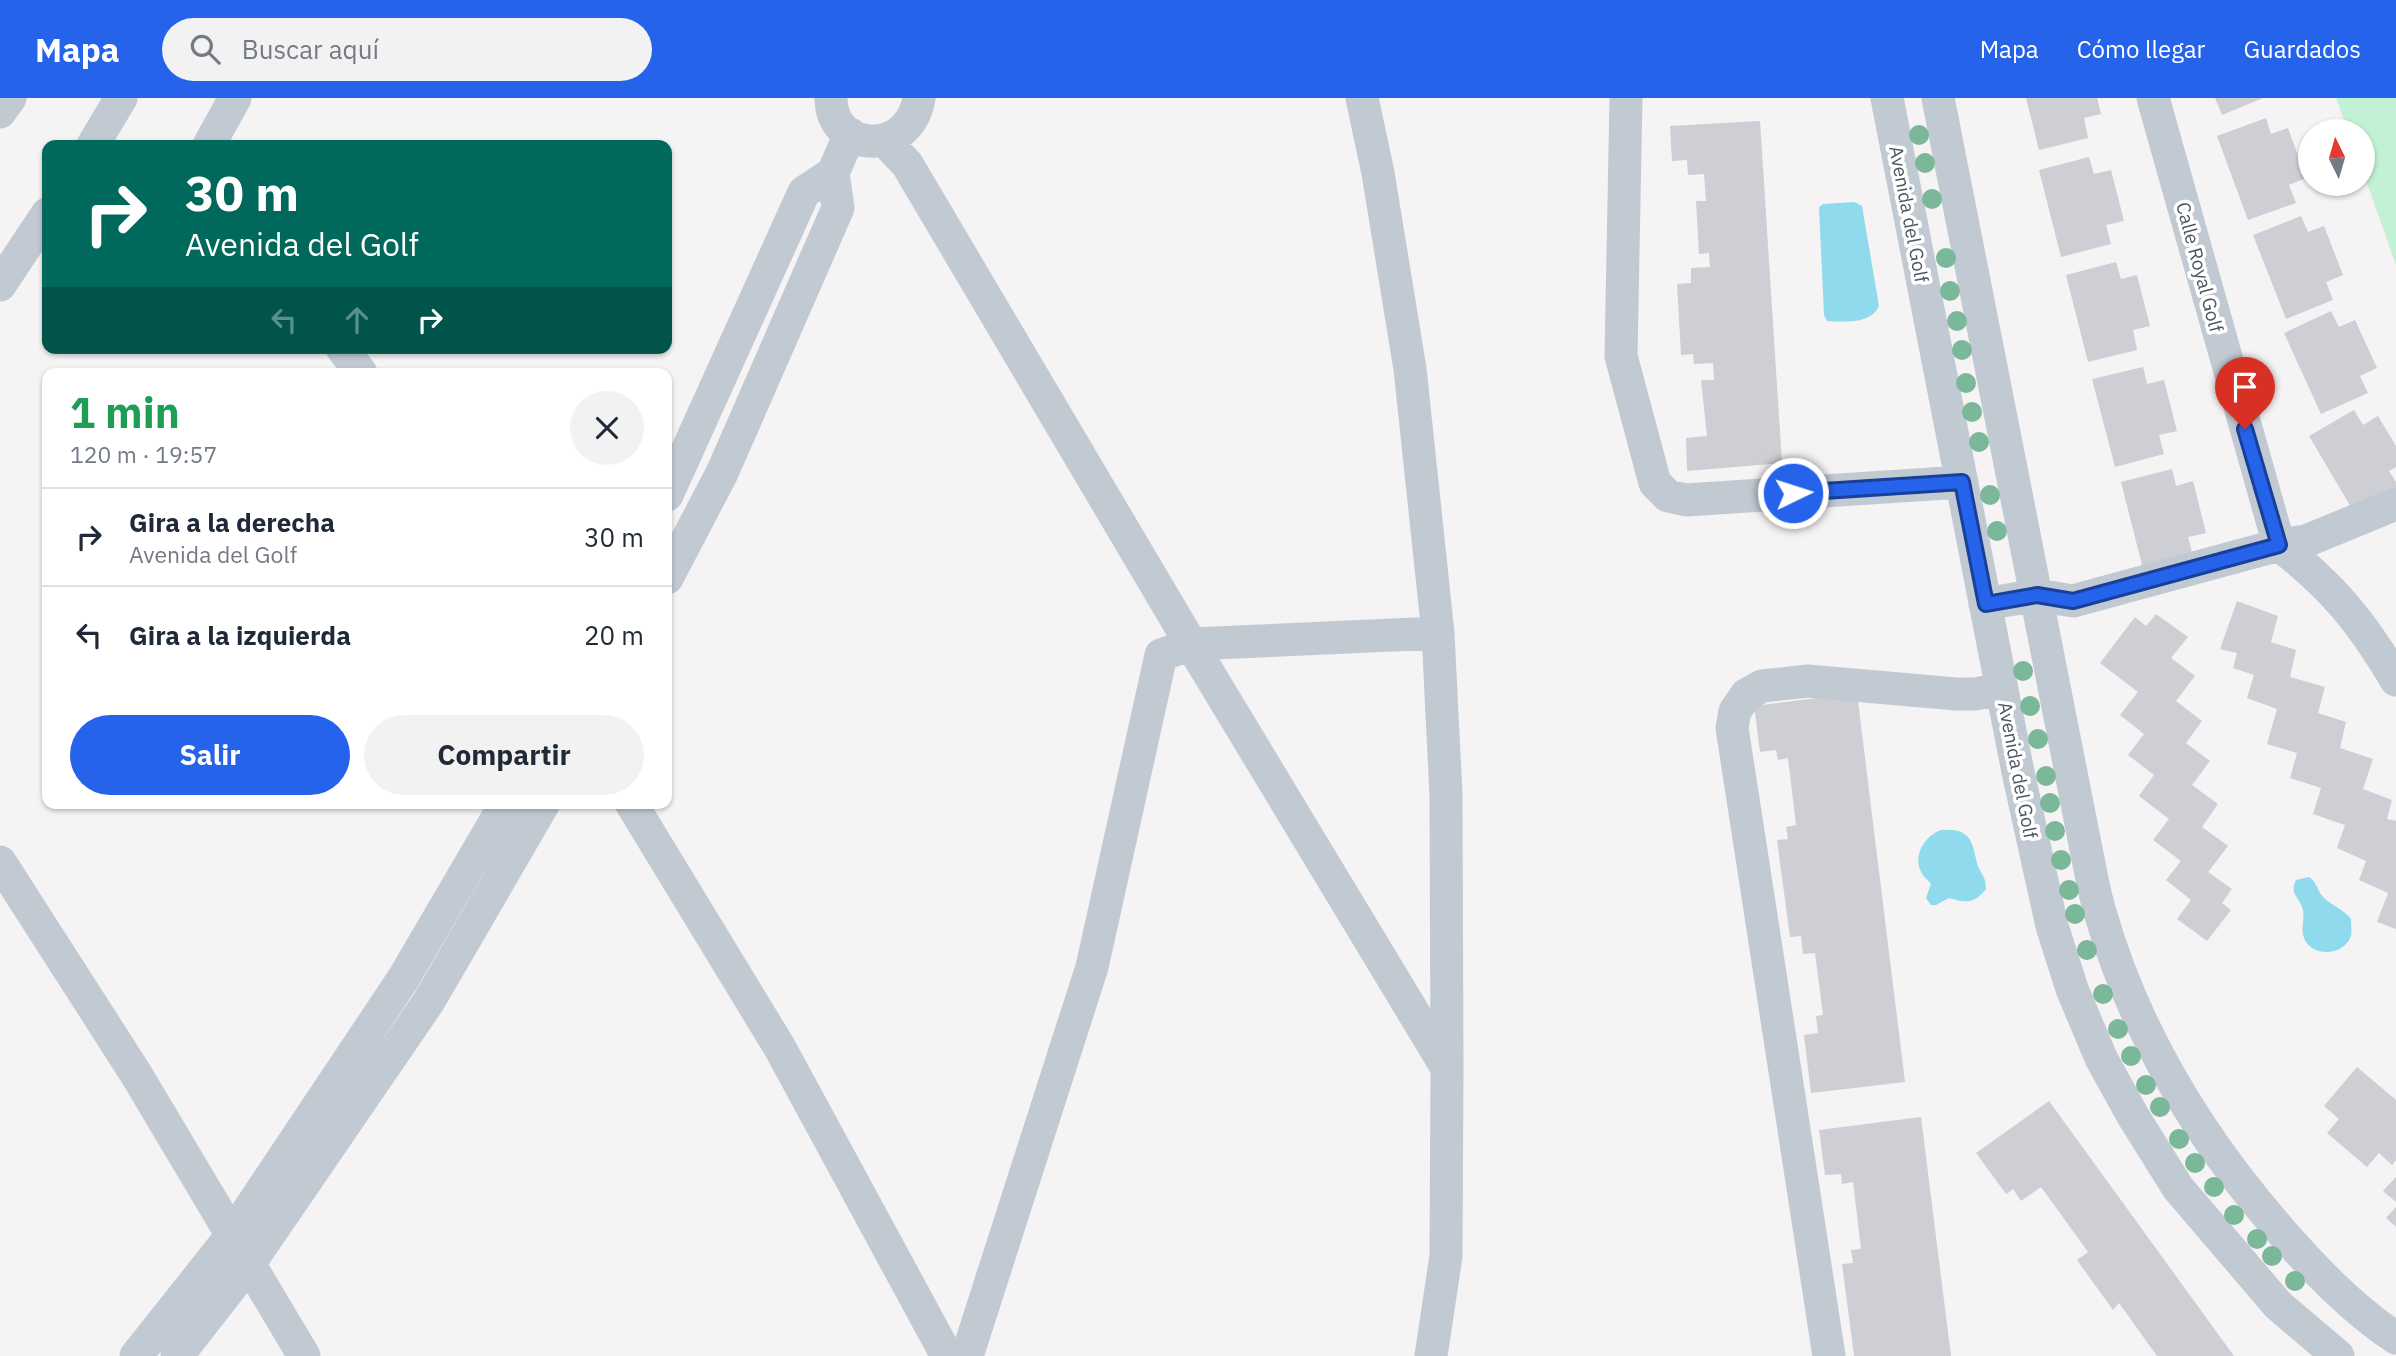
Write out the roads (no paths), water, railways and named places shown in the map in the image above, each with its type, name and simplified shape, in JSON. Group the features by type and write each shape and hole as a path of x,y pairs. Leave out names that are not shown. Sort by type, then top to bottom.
{"street":[{"path":"0,112 9,98"},
{"path":"96,140 121,98"},
{"path":"212,140 234,98"},
{"path":"831,98 834,115 850,134 860,139 884,141 898,135 909,125 917,112 919,98"},
{"path":"1362,98 1378,173 1410,369 1438,633 1446,795 1446,1256 1431,1356"},
{"path":"1626,98 1621,356 1656,484 1668,496 1686,500 1962,482"},
{"name":"Avenida del Golf","path":"1887,98 2020,785 2052,926 2072,989 2101,1058 2178,1188 2278,1305 2340,1356"},
{"path":"1938,98 2099,911 2147,1037 2199,1126 2240,1185 2309,1263 2384,1329 2340,1356"},
{"name":"Calle Royal Golf","path":"2153,98 2279,545"},
{"path":"672,569 722,473 838,208 833,173 850,134"},
{"path":"884,141 907,164 1191,644 1447,1068"},
{"path":"672,484 804,192 833,173"},
{"path":"0,285 42,222"},
{"path":"1986,604 2037,595 2073,601 2279,545 2306,541 2396,504"},
{"path":"2279,545 2325,582 2348,607 2396,680"},
{"path":"967,1356 1092,967 1161,654 1191,644 1438,633"},
{"path":"1829,1356 1732,728 1735,711 1746,695 1762,686 1808,681 1956,694 2002,689"},
{"path":"136,1356 232,1236 403,979 502,809"},
{"path":"177,1356 249,1264 429,1001 541,809"},
{"path":"635,809 780,1048 947,1356"},
{"path":"0,862 136,1074 304,1356"}],"water":[{"path":"1854,202 1862,206 1879,306 1864,319 1827,321 1824,315 1819,207 1823,204"},
{"path":"1941,830 1964,833 1971,842 1986,889 1974,900 1949,898 1931,905 1926,898 1931,884 1920,868 1919,855 1929,837"},
{"path":"2309,877 2323,897 2351,919 2351,936 2343,947 2337,950 2317,950 2304,938 2303,910 2294,893 2294,885 2296,880"}]}
